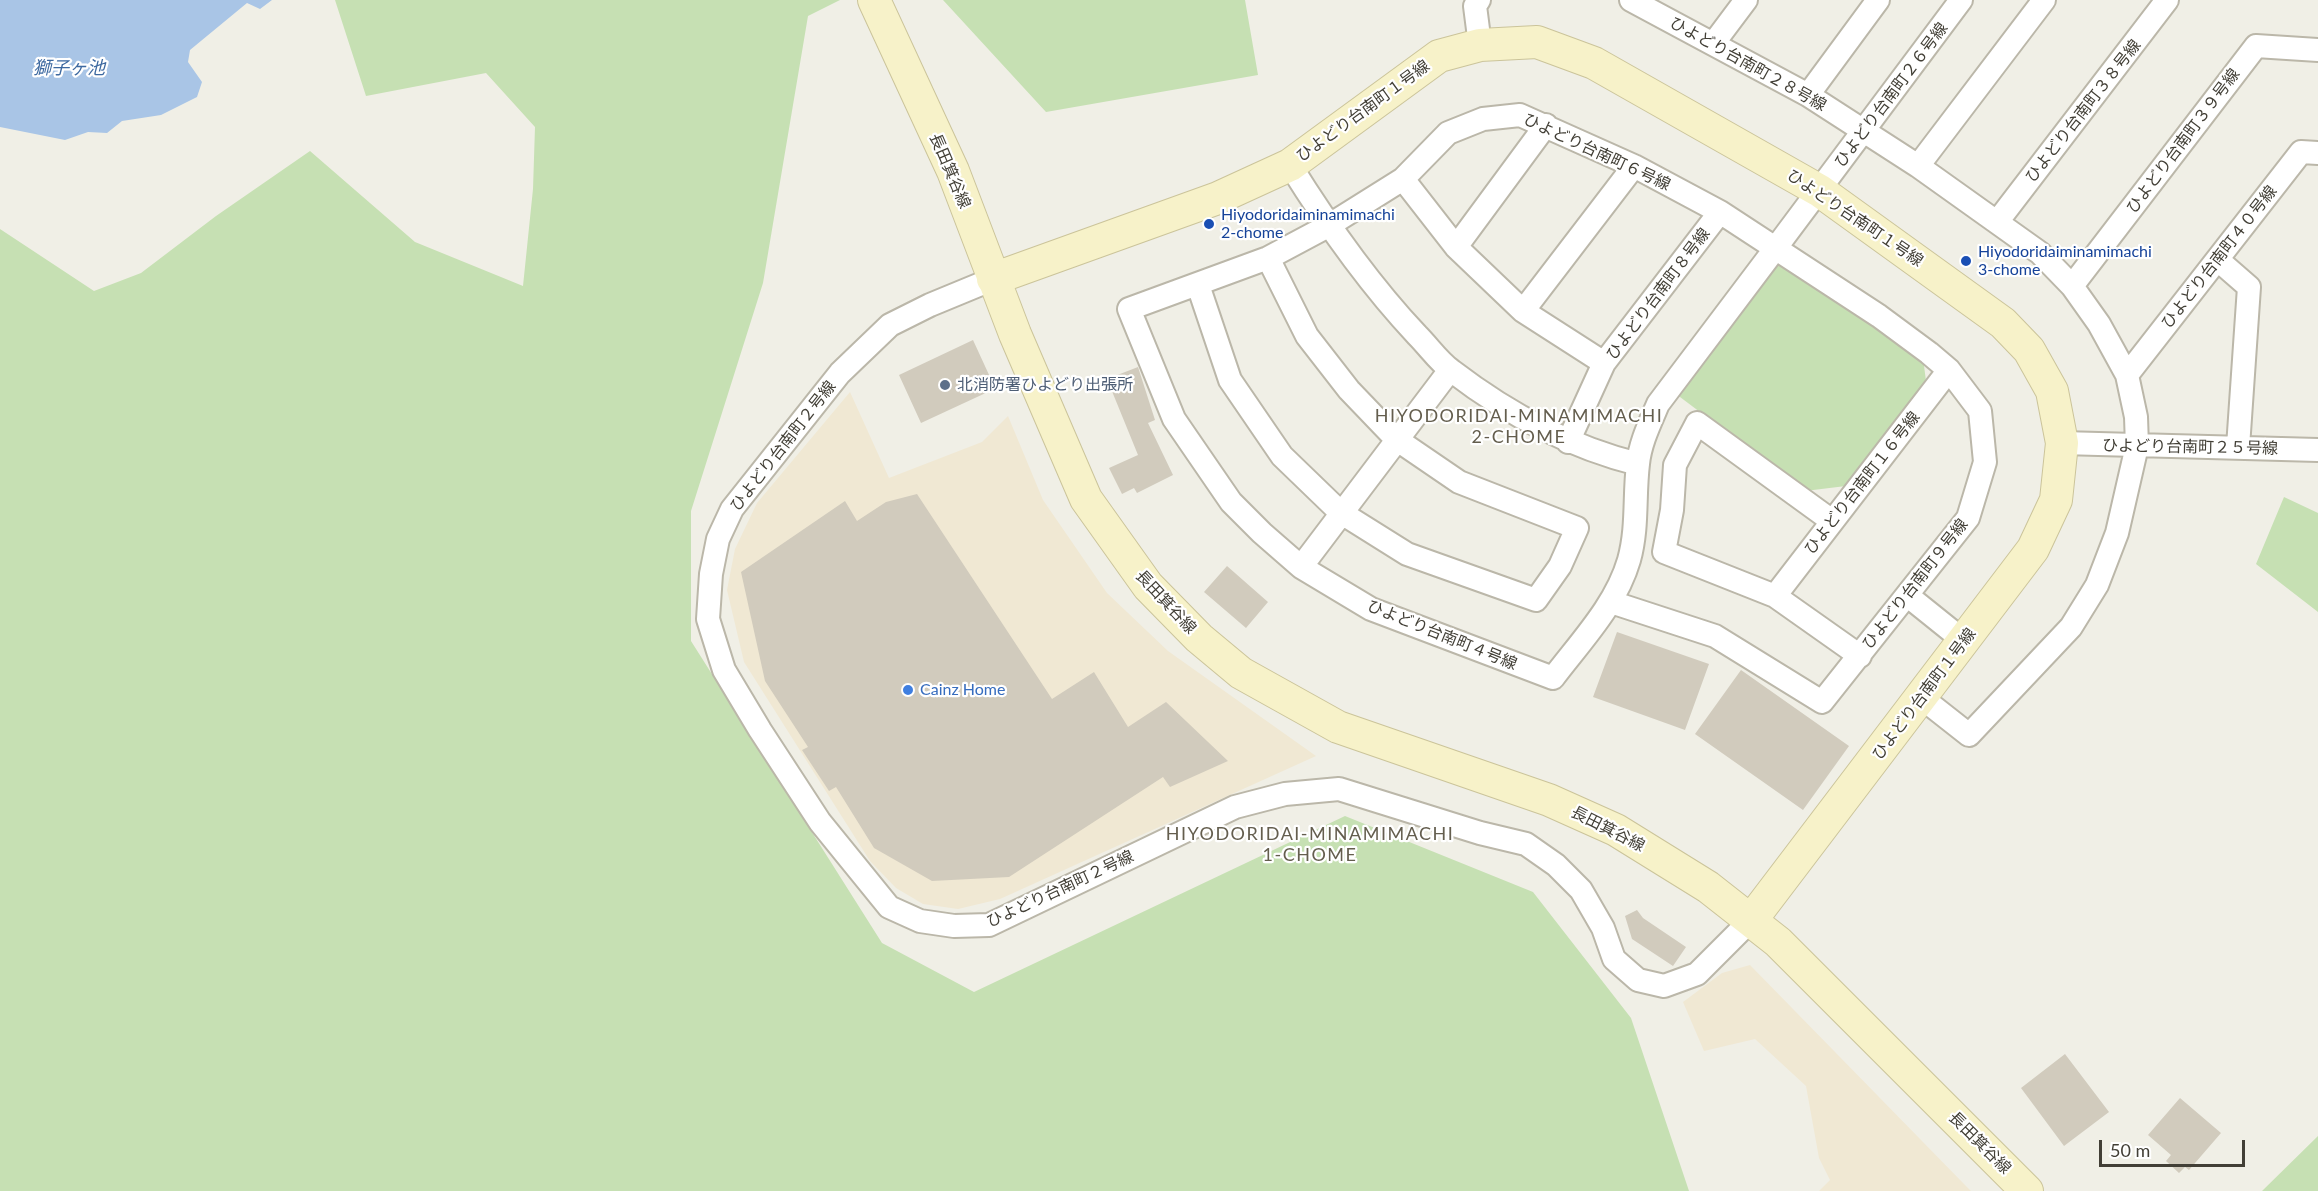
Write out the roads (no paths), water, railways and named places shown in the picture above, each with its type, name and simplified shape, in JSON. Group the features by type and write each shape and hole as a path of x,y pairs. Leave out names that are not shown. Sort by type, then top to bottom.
{"street":[{"name":"長田箕谷線","path":"874,0 952,171 993,279 1086,499 1148,586 1199,638 1241,673 1338,727 1549,800 1616,830 1708,887 1752,919 2027,1191"},
{"path":"1479,0 1475,6 1480,45"},
{"name":"ひよどり台南町２８号線","path":"1631,0 1808,95 1918,166 2040,253 2072,286 2099,324 2127,375 2136,417 2137,446 2117,533 2097,585 2071,627 1969,735 1922,698"},
{"path":"1713,44 1746,0"},
{"path":"1808,95 1878,0"},
{"name":"ひよどり台南町２６号線","path":"1820,191 1961,0"},
{"path":"1918,166 2044,0"},
{"name":"ひよどり台南町３８号線","path":"1997,222 2167,0"},
{"name":"ひよどり台南町１号線","path":"993,279 1218,198 1290,165 1439,56 1480,45 1536,42 1594,63 1820,191 2003,323 2029,350 2052,391 2062,443 2056,500 2033,549 1752,919"},
{"name":"ひよどり台南町３９号線","path":"2072,286 2256,46 2318,50"},
{"name":"ひよどり台南町６号線","path":"1328,226 1403,179 1448,133 1483,119 1520,115 1634,166 1720,212 1777,248"},
{"path":"1456,247 1546,125"},
{"name":"ひよどり台南町４０号線","path":"2127,375 2301,152 2318,153"},
{"path":"1290,165 1328,226 1383,298 1450,370 1518,414 1568,442 1597,454 1638,464"},
{"path":"1523,311 1634,166"},
{"path":"1403,179 1456,247 1523,311 1604,363"},
{"name":"ひよどり台南町４号線","path":"1328,226 1268,258 1130,309 1174,419 1231,502 1301,567 1371,609 1552,678 1611,602 1629,560 1637,518 1638,464 1647,429 1658,404 1820,191"},
{"name":"ひよどり台南町８号線","path":"1568,442 1604,363 1720,212"},
{"name":"ひよどり台南町９号線","path":"1611,602 1715,636 1822,702 1968,518 1985,462 1980,411 1949,370 1879,316 1777,248"},
{"path":"1198,285 1230,380 1282,456 1340,512 1407,554 1536,600 1560,566 1577,528 1459,482 1396,439 1349,390 1307,336 1268,258"},
{"path":"2218,260 2249,287 2238,447"},
{"name":"ひよどり台南町２号線","path":"993,279 930,305 890,325 840,372 732,509 718,539 711,574 708,620 724,670 820,822 889,907 920,921 954,926 989,925 1235,807 1285,794 1339,789 1480,833 1526,843 1556,865 1581,890 1603,928 1614,959 1638,980 1664,986 1697,974 1752,919"},
{"path":"1301,567 1340,512 1450,370"},
{"name":"ひよどり台南町１６号線","path":"1775,596 1949,370"},
{"path":"1832,521 1697,423 1675,465 1672,510 1664,552 1775,596 1860,656"},
{"name":"ひよどり台南町２５号線","path":"2062,443 2318,450"},
{"path":"1908,596 1964,641"},
{"name":"長田箕谷線","path":"1752,919 1885,1078 1997,1191"}],"water":[{"name":"獅子ヶ池","path":"0,0 272,0 260,9 247,3 190,50 188,62 202,82 197,97 161,115 122,121 107,133 88,132 65,140 0,127"}],"place":[{"name":"Hiyodoridaiminamimachi 2-chome","path":"1209,224"},
{"name":"Hiyodoridaiminamimachi 3-chome","path":"1966,261"},
{"name":"北消防署ひよどり出張所","path":"945,385"},
{"name":"Cainz Home","path":"908,690"}],"district":[{"name":"HIYODORIDAI-MINAMIMACHI 2-CHOME","path":"1519,426"},
{"name":"HIYODORIDAI-MINAMIMACHI 1-CHOME","path":"1310,844"}]}
